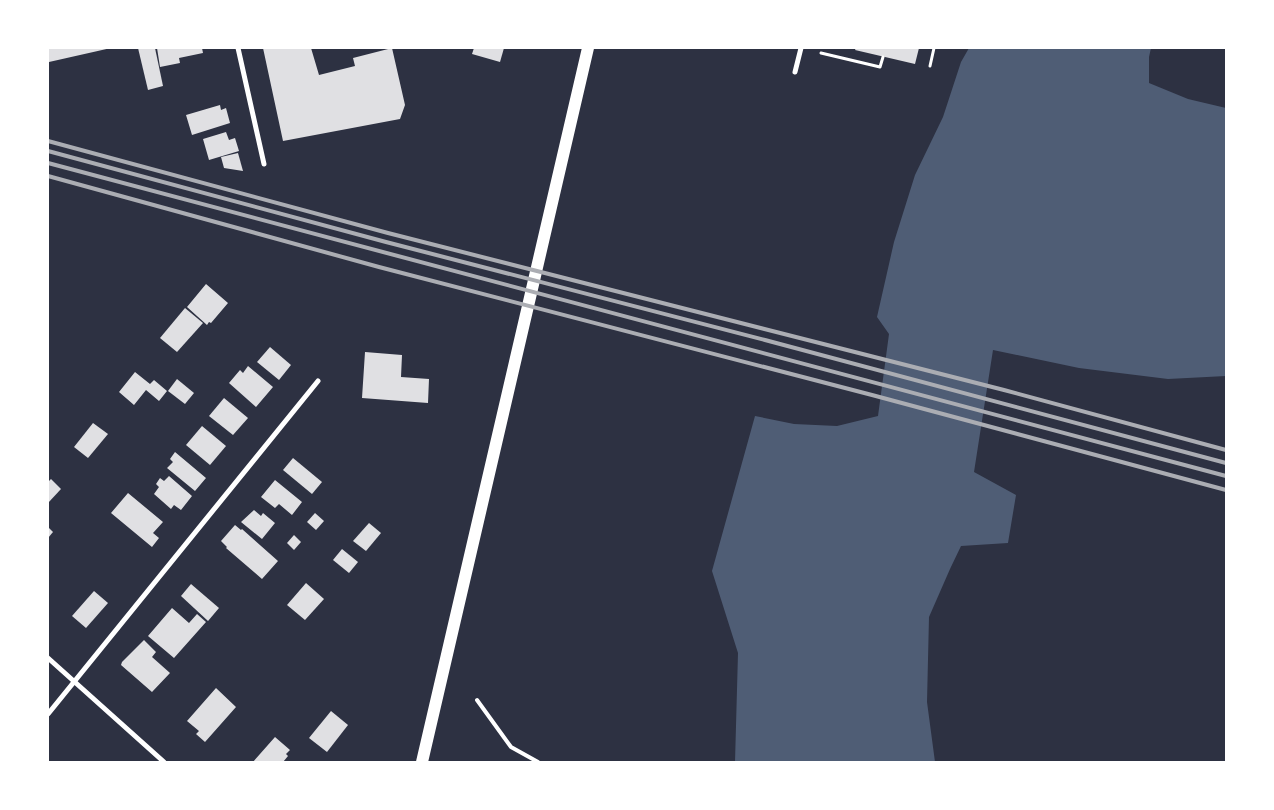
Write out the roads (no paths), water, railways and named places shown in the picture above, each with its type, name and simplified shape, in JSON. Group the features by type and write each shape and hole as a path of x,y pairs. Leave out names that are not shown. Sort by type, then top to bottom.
{"main road":[{"path":"422,762 588,48"}],"street":[{"path":"238,48 264,164"},
{"path":"795,72 800,48"},
{"path":"48,714 318,381"},
{"path":"48,658 164,762"}],"lane":[{"path":"477,700 511,747 538,762"}],"water":[{"path":"969,48 1151,48 1149,83 1188,99 1226,108 1226,376 1168,379 1079,368 993,350 974,472 1016,495 1008,543 961,546 929,617 927,702 935,762 735,762 738,653 712,571 755,416 794,424 837,426 878,416 889,334 877,317 894,242 915,175 943,117 961,62"}],"railway":[{"path":"48,141 388,233 1004,390 1226,450"},
{"path":"48,151 1226,463"},
{"path":"48,163 1226,476"},
{"path":"48,176 379,267 872,395 1226,490"}]}
